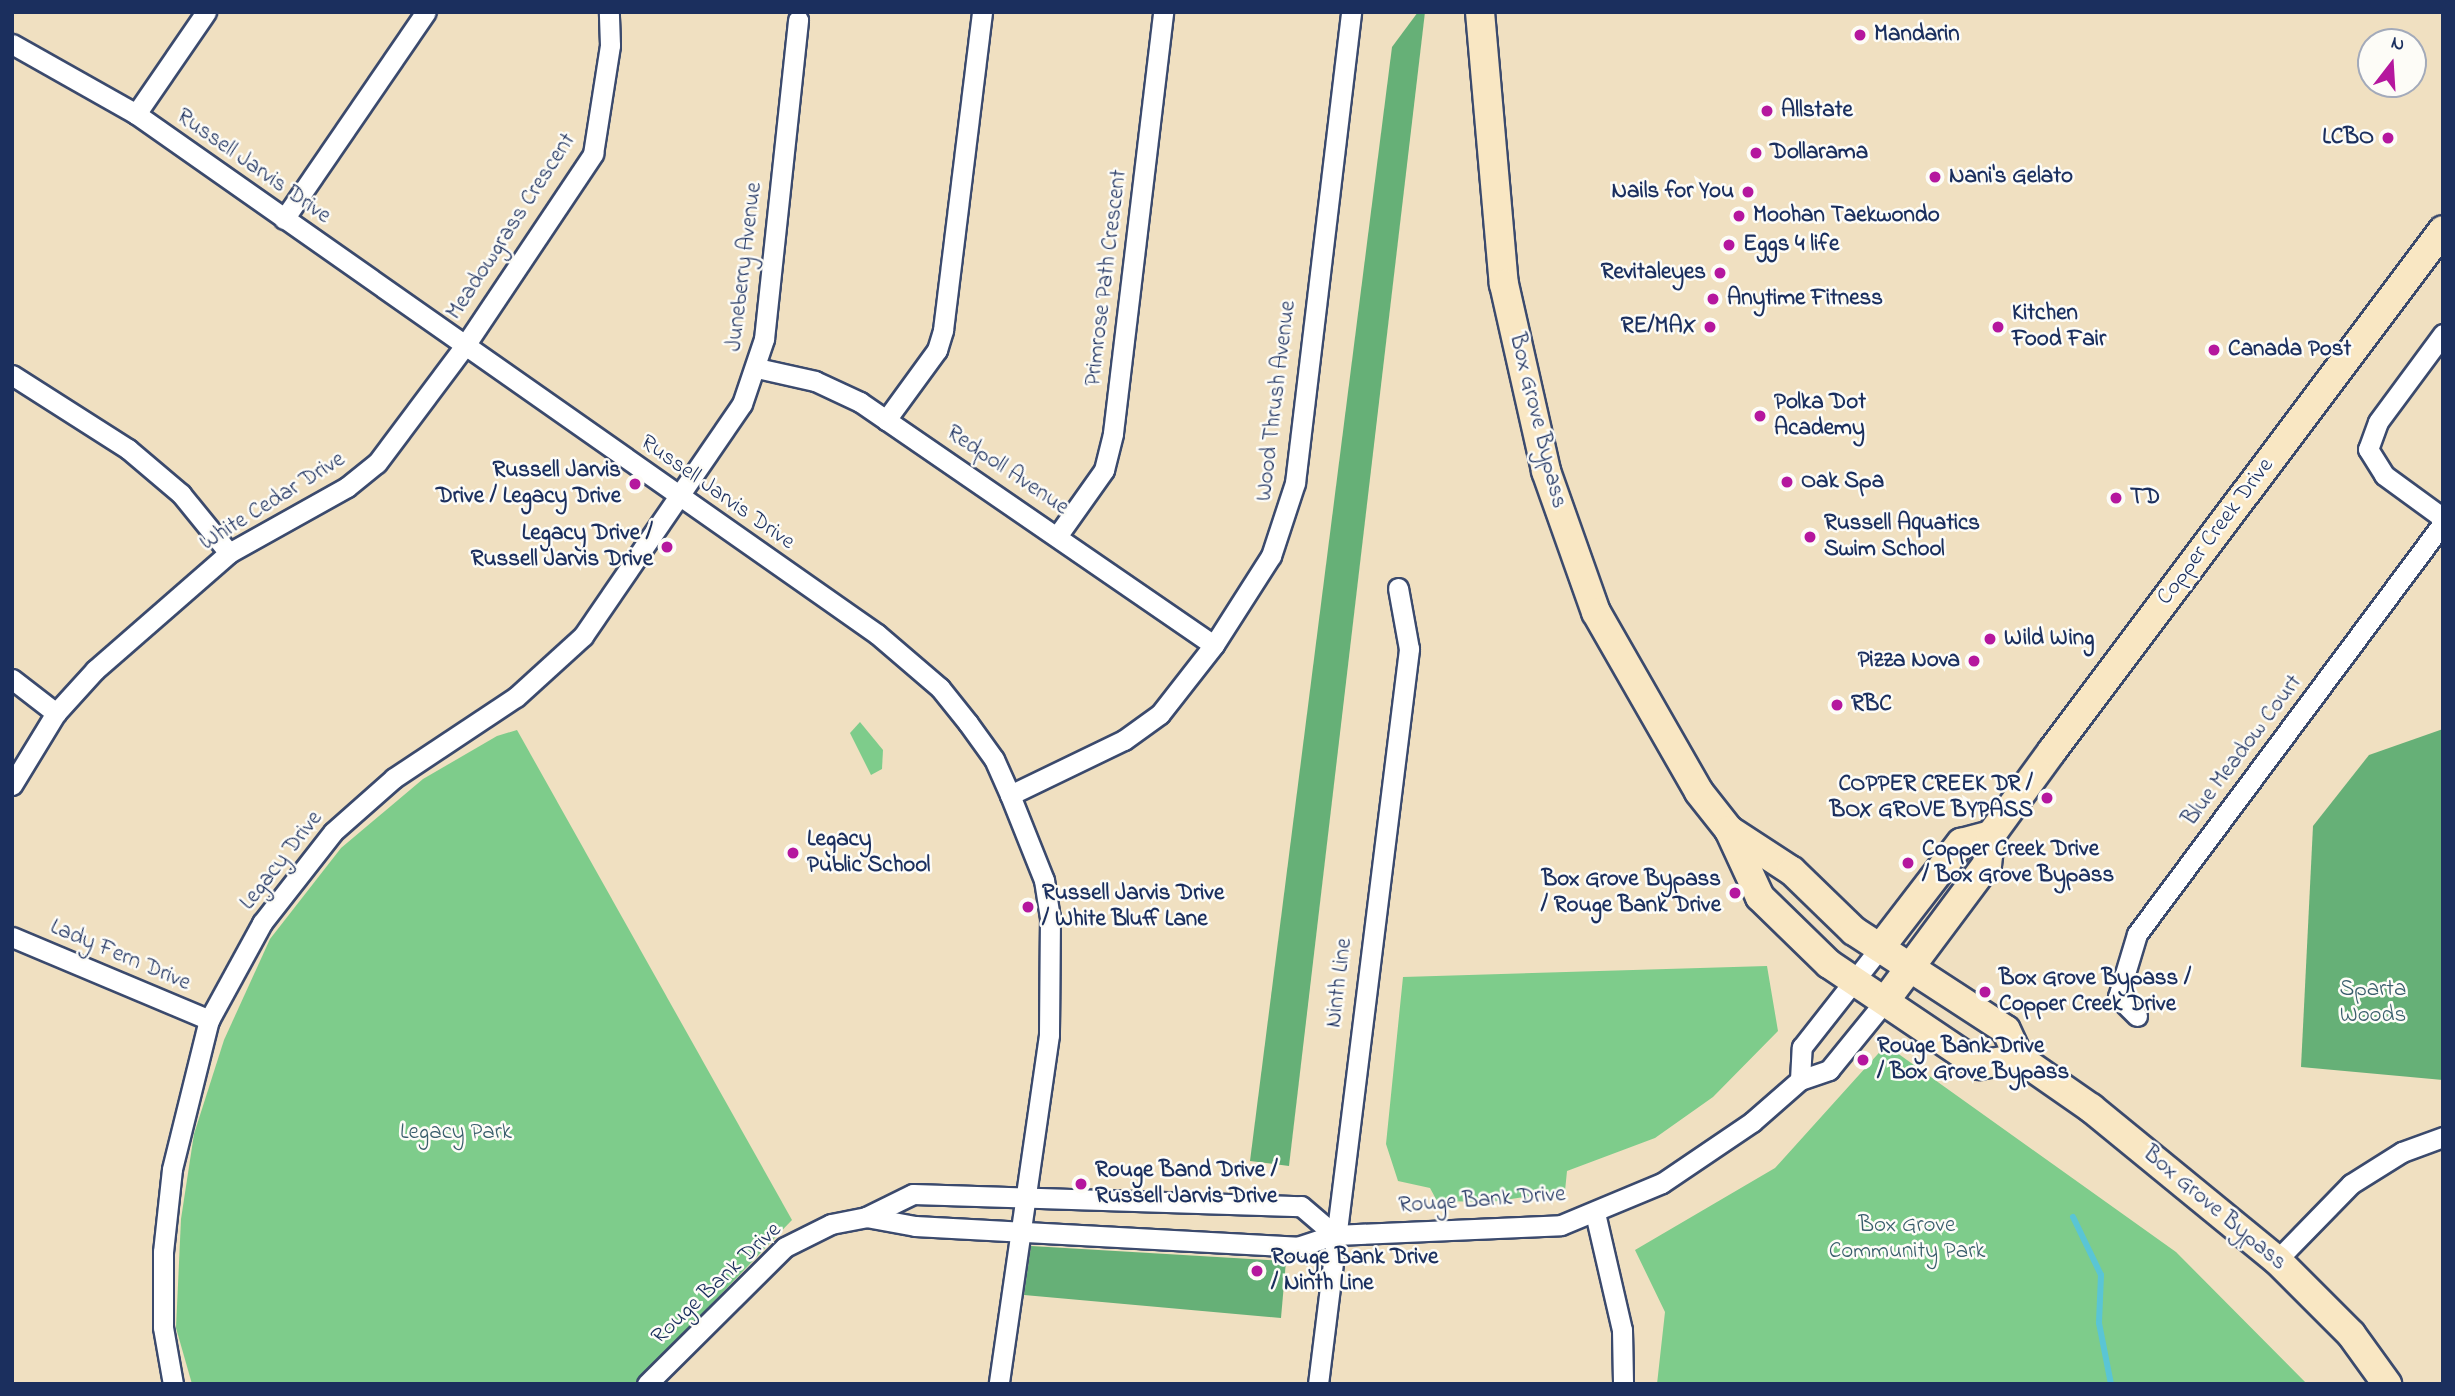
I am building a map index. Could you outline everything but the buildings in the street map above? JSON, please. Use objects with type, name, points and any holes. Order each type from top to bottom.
[{"type":"main road","name":"Box Grove Bypass","points":[[1480,12],[1504,284],[1546,471],[1596,612],[1699,792],[1729,830],[1760,897],[1829,964],[1979,1065],[2019,1058]]},
{"type":"main road","name":"Copper Creek Drive","points":[[1885,1001],[1987,864],[1991,835],[2443,230]]},
{"type":"main road","name":"Box Grove Bypass","points":[[1729,830],[1791,871],[1854,931],[2006,1030],[2019,1058],[2091,1108],[2277,1259],[2351,1334],[2387,1384]]},
{"type":"main road","points":[[1880,948],[1961,842],[1991,835]]},
{"type":"street","points":[[136,114],[206,12]]},
{"type":"street","points":[[284,219],[426,12]]},
{"type":"street","name":"Meadowgrass Crescent","points":[[466,344],[593,153],[610,45],[609,12]]},
{"type":"street","points":[[886,420],[937,350],[943,330],[982,12]]},
{"type":"street","name":"Primrose Path Crescent","points":[[1058,535],[1104,470],[1113,433],[1163,12]]},
{"type":"street","name":"Wood Thrush Avenue","points":[[1010,795],[1124,740],[1160,714],[1214,645],[1271,556],[1295,483],[1352,12]]},
{"type":"street","name":"Juneberry Avenue","points":[[678,497],[743,404],[757,368],[798,20]]},
{"type":"street","name":"Russell Jarvis Drive","points":[[12,44],[136,114],[466,344],[678,497],[877,634],[940,688],[994,759],[1044,880],[1050,916],[1049,1035],[1018,1229],[999,1384]]},
{"type":"street","points":[[2443,334],[2378,422],[2368,449],[2385,475],[2443,521]]},
{"type":"street","name":"White Cedar Drive","points":[[12,785],[56,713],[95,670],[229,553],[347,487],[377,463],[466,344]]},
{"type":"street","name":"Redpoll Avenue","points":[[757,368],[815,381],[886,420],[1058,535],[1135,594],[1214,645]]},
{"type":"street","points":[[12,375],[128,449],[181,494],[229,553]]},
{"type":"street","name":"Legacy Drive","points":[[173,1384],[163,1327],[163,1252],[172,1169],[209,1020],[262,923],[333,832],[394,778],[516,697],[554,667],[583,636],[678,497]]},
{"type":"street","name":"Blue Meadow Court","points":[[2137,1016],[2118,997],[2137,934],[2443,521]]},
{"type":"street","name":"Ninth Line","points":[[1318,1384],[1409,649],[1398,588]]},
{"type":"street","points":[[12,679],[56,713]]},
{"type":"street","name":"Lady Fern Drive","points":[[12,937],[209,1020]]},
{"type":"street","points":[[1800,1080],[1802,1047],[1880,948]]},
{"type":"street","name":"Rouge Bank Drive","points":[[866,1217],[915,1226],[1018,1229],[1297,1247],[1335,1235],[1562,1225],[1662,1183],[1702,1158],[1800,1080],[1829,1070],[1885,1001]]},
{"type":"street","points":[[2277,1259],[2360,1178],[2402,1152],[2443,1137]]},
{"type":"street","name":"Rouge Bank Drive","points":[[647,1384],[785,1247],[831,1224],[866,1217],[912,1194],[1301,1206],[1335,1235]]},
{"type":"street","points":[[1595,1213],[1622,1330],[1623,1384]]},
{"type":"green space","points":[[1418,12],[1425,12],[1289,1166],[1250,1161],[1392,47]]},
{"type":"green space","points":[[860,722],[883,750],[882,769],[871,775],[850,733]]},
{"type":"green space","name":"Sparta Woods","points":[[2443,729],[2443,1080],[2301,1067],[2313,826],[2369,755]]},
{"type":"green space","name":"Legacy Park","points":[[517,730],[792,1220],[635,1384],[192,1384],[176,1328],[181,1219],[194,1134],[224,1040],[270,939],[341,848],[423,779],[497,736]]},
{"type":"green space","points":[[1767,966],[1778,1031],[1713,1097],[1655,1138],[1567,1171],[1565,1191],[1491,1202],[1437,1201],[1430,1188],[1398,1181],[1386,1144],[1403,977]]},
{"type":"green space","name":"Box Grove Community Park","points":[[1886,1045],[2176,1252],[2307,1384],[1657,1384],[1665,1312],[1635,1250],[1775,1168]]},
{"type":"green space","points":[[1031,1246],[1286,1261],[1281,1318],[1024,1295]]},
{"type":"waterway","points":[[2073,1217],[2101,1275],[2099,1323],[2111,1384]]},
{"type":"place","name":"Mandarin","points":[[1860,35]]},
{"type":"place","name":"Allstate","points":[[1767,111]]},
{"type":"place","name":"LCBO","points":[[2388,138]]},
{"type":"place","name":"Dollarama","points":[[1756,153]]},
{"type":"place","name":"Nani's Gelato","points":[[1935,177]]},
{"type":"place","name":"Nails for You","points":[[1748,192]]},
{"type":"place","name":"Moohan Taekwondo","points":[[1739,216]]},
{"type":"place","name":"Eggs 4 life","points":[[1729,245]]},
{"type":"place","name":"Revitaleyes","points":[[1720,273]]},
{"type":"place","name":"Anytime Fitness","points":[[1713,299]]},
{"type":"place","name":"RE/MAX","points":[[1710,327]]},
{"type":"place","name":"Kitchen Food Fair","points":[[1998,327]]},
{"type":"place","name":"Canada Post","points":[[2214,350]]},
{"type":"place","name":"Polka Dot Academy","points":[[1760,416]]},
{"type":"place","name":"Oak Spa","points":[[1787,482]]},
{"type":"place","name":"Russell Jarvis Drive / Legacy Drive","points":[[635,484]]},
{"type":"place","name":"TD","points":[[2116,498]]},
{"type":"place","name":"Russell Aquatics Swim School","points":[[1810,537]]},
{"type":"place","name":"Legacy Drive / Russell Jarvis Drive","points":[[667,547]]},
{"type":"place","name":"Wild Wing","points":[[1990,639]]},
{"type":"place","name":"Pizza Nova","points":[[1974,661]]},
{"type":"place","name":"RBC","points":[[1837,705]]},
{"type":"place","name":"COPPER CREEK DR / BOX GROVE BYPASS","points":[[2047,798]]},
{"type":"place","name":"Legacy Public School","points":[[793,853]]},
{"type":"place","name":"Copper Creek Drive / Box Grove Bypass","points":[[1908,863]]},
{"type":"place","name":"Box Grove Bypass / Rouge Bank Drive","points":[[1735,893]]},
{"type":"place","name":"Russell Jarvis Drive / White Bluff Lane","points":[[1028,907]]},
{"type":"place","name":"Box Grove Bypass / Copper Creek Drive","points":[[1985,992]]},
{"type":"place","name":"Rouge Bank Drive / Box Grove Bypass","points":[[1863,1060]]},
{"type":"place","name":"Rouge Band Drive / Russell Jarvis Drive","points":[[1081,1184]]},
{"type":"place","name":"Rouge Bank Drive / Ninth Line","points":[[1257,1271]]}]
